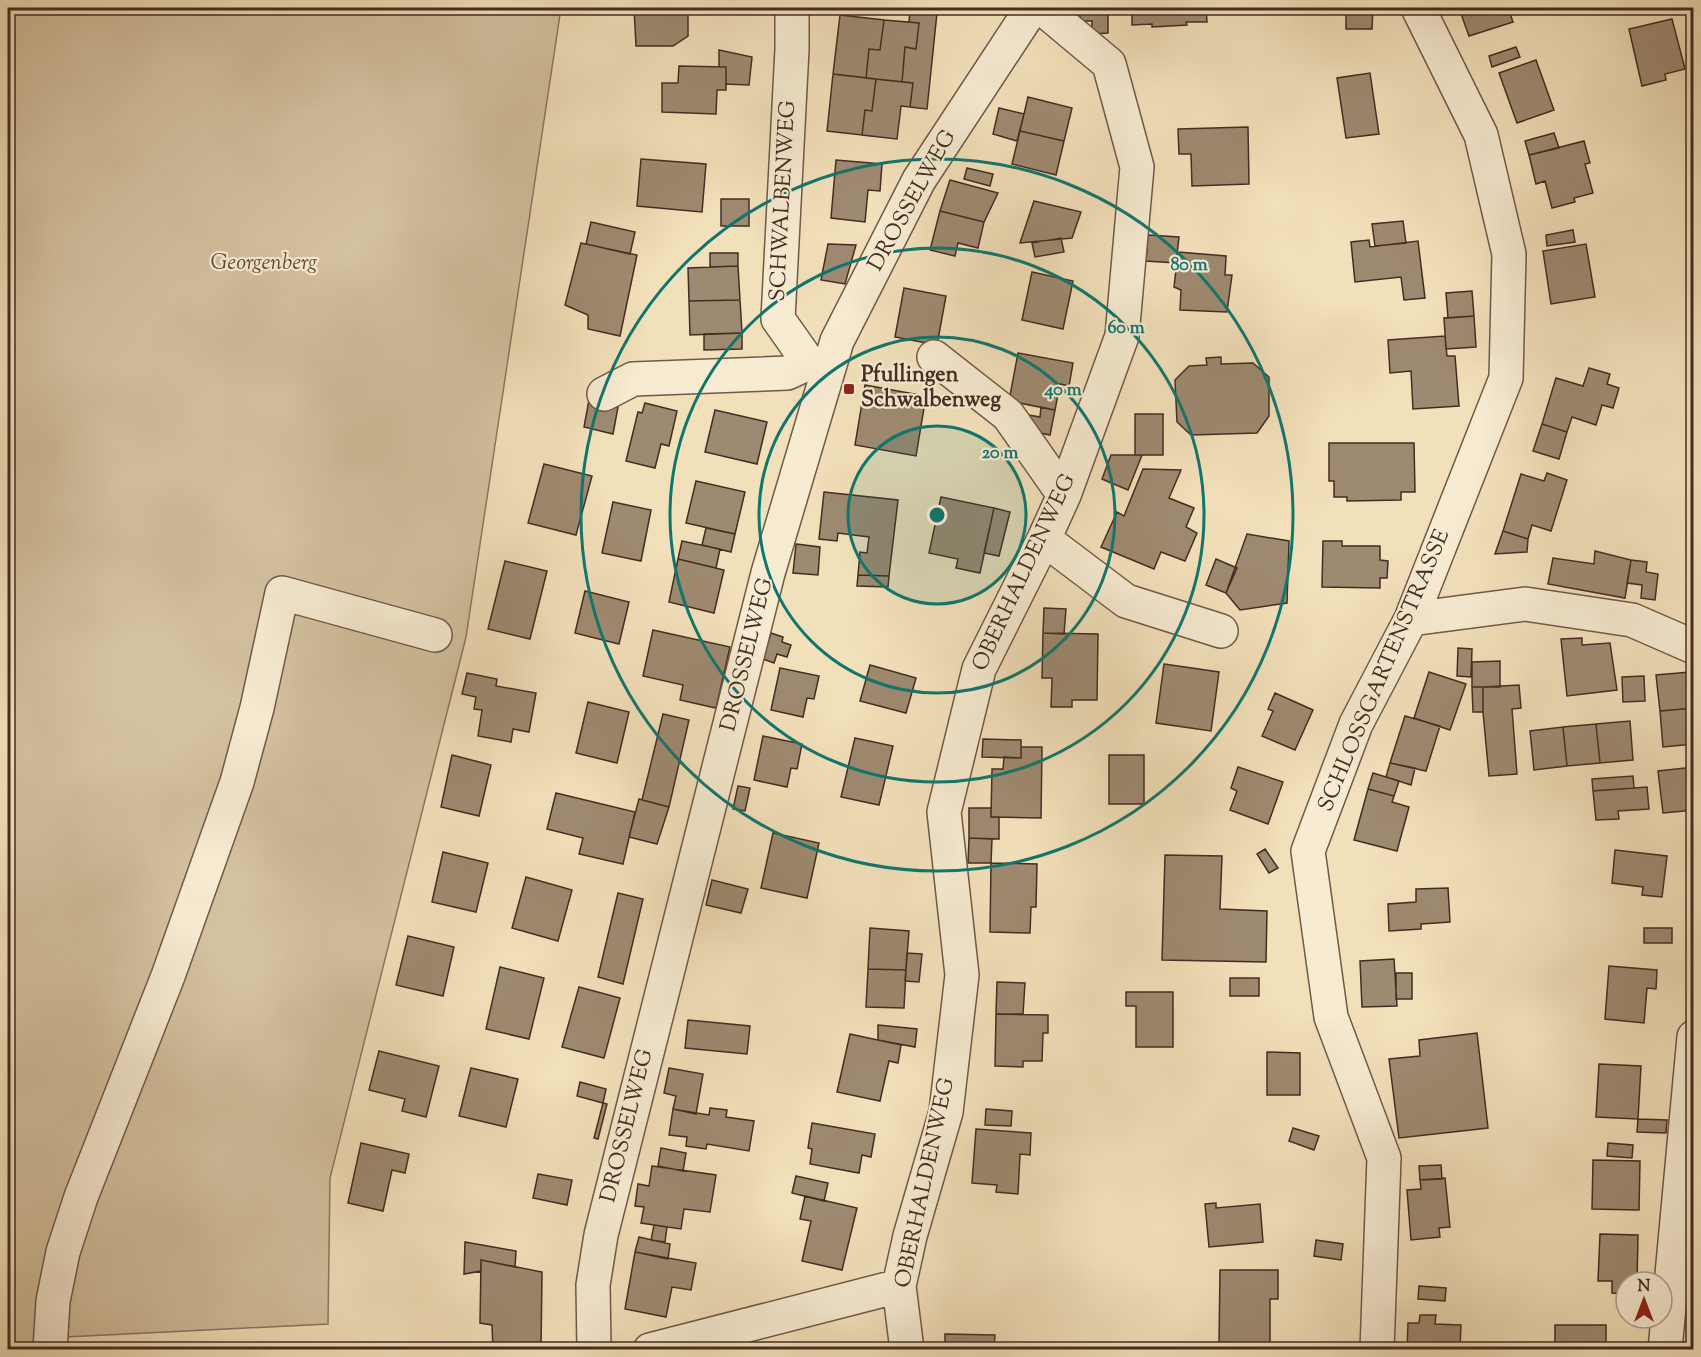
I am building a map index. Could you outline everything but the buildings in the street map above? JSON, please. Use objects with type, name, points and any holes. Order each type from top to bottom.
[{"type":"street","name":"SCHWALBENWEG","points":[[792,8],[784,229],[778,319],[818,366]]},
{"type":"street","name":"DROSSELWEG","points":[[594,1350],[593,1285],[601,1235],[818,366],[837,341],[919,180],[1032,8]]},
{"type":"street","name":"OBERHALDENWEG","points":[[907,1350],[900,1286],[910,1236],[946,1112],[962,975],[944,812],[979,669],[1064,495],[1122,336],[1137,167],[1109,64],[1042,8]]},
{"type":"street","name":"SCHLOSSGARTENSTRASSE","points":[[1377,1350],[1384,1158],[1331,1017],[1308,852],[1356,724],[1410,619],[1506,378],[1509,254],[1481,135],[1418,8]]},
{"type":"street","points":[[934,357],[1008,415],[1064,495]]},
{"type":"street","points":[[604,394],[633,379],[787,373],[818,366]]},
{"type":"street","points":[[1044,539],[1126,601],[1221,631]]},
{"type":"street","points":[[50,1350],[53,1301],[63,1252],[81,1197],[168,976],[230,803],[257,708],[282,593],[435,635]]},
{"type":"street","points":[[1410,619],[1526,604],[1632,620],[1694,647]]},
{"type":"street","points":[[1665,1350],[1694,1037]]},
{"type":"street","points":[[650,1350],[900,1286]]},
{"type":"green space","name":"Georgenberg","points":[[8,8],[561,8],[466,637],[330,1178],[328,1324],[46,1338],[46,1349],[8,1349]]},
{"type":"place","name":"Pfullingen Schwalbenweg","points":[[849,389]]}]
